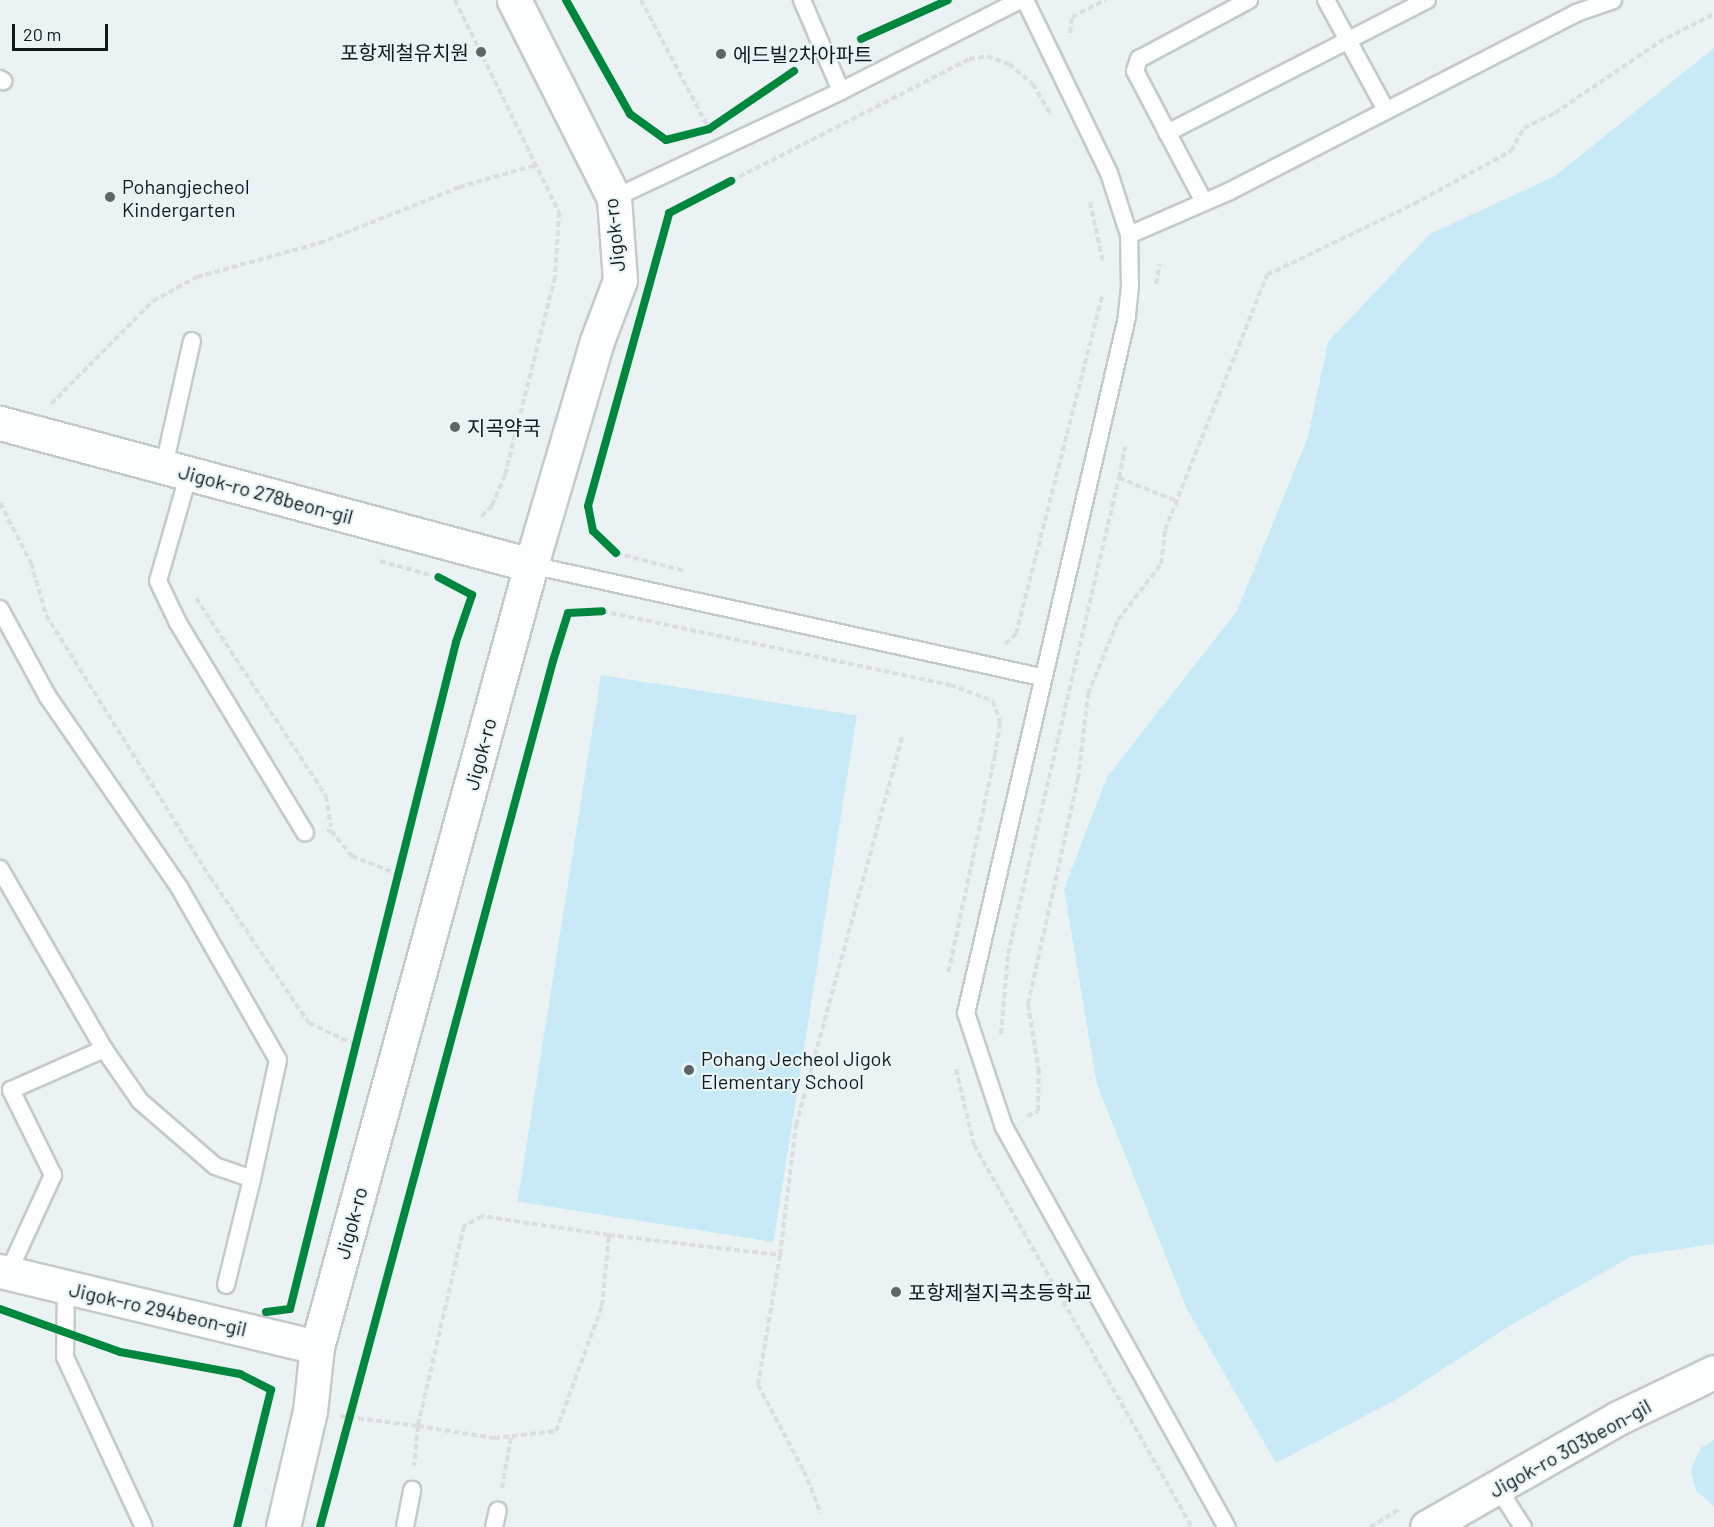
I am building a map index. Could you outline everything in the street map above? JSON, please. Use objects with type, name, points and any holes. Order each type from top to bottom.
[{"type":"main road","name":"Jigok-ro","points":[[283,1527],[310,1411],[317,1347],[531,566],[597,341],[620,280],[614,198],[514,0]]},
{"type":"main road","name":"Jigok-ro 278beon-gil","points":[[0,423],[531,566]]},
{"type":"main road","name":"Jigok-ro 294beon-gil","points":[[4,1272],[317,1347]]},
{"type":"main road","name":"Jigok-ro 303beon-gil","points":[[1427,1527],[1618,1419],[1714,1372]]},
{"type":"lane","points":[[802,0],[841,91]]},
{"type":"lane","points":[[614,198],[841,91],[1020,0]]},
{"type":"lane","points":[[1025,0],[1109,173],[1129,235],[1127,317],[1041,676],[966,1013],[1004,1127],[1227,1527]]},
{"type":"lane","points":[[1204,202],[1135,71],[1139,58],[1249,0]]},
{"type":"lane","points":[[1326,0],[1386,110]]},
{"type":"lane","points":[[1167,133],[1427,0]]},
{"type":"lane","points":[[1129,235],[1204,202],[1386,110],[1572,7],[1613,0]]},
{"type":"lane","points":[[192,341],[177,469],[158,581],[178,622],[305,833]]},
{"type":"lane","points":[[531,566],[1041,676]]},
{"type":"lane","points":[[0,609],[48,698],[179,887],[278,1060],[226,1285]]},
{"type":"lane","points":[[0,869],[104,1049],[140,1101],[215,1166],[252,1179]]},
{"type":"lane","points":[[4,1272],[53,1175],[11,1090],[104,1049]]},
{"type":"lane","points":[[66,1287],[65,1357],[144,1527]]},
{"type":"lane","points":[[1497,1487],[1523,1527]]},
{"type":"lane","points":[[405,1527],[412,1490]]},
{"type":"lane","points":[[494,1527],[498,1510]]},
{"type":"path","points":[[455,0],[559,213],[555,277],[505,475],[492,506],[476,523]]},
{"type":"path","points":[[641,0],[709,129]]},
{"type":"path","points":[[1096,6],[1107,0]]},
{"type":"path","points":[[1024,1105],[1027,1116],[1038,1111],[1039,1072],[1028,1004],[1078,779],[1088,694],[1118,620],[1161,564],[1165,530],[1267,274],[1414,204],[1511,151],[1524,128],[1555,114],[1659,42],[1714,14]]},
{"type":"path","points":[[720,186],[969,59],[987,56],[1009,64],[1033,84],[1057,125]]},
{"type":"path","points":[[698,132],[709,129],[718,122]]},
{"type":"path","points":[[41,403],[52,404],[153,301],[197,277],[320,243],[459,187],[536,165]]},
{"type":"path","points":[[1088,196],[1104,268]]},
{"type":"path","points":[[996,644],[1005,644],[1016,634],[1104,289]]},
{"type":"path","points":[[1004,1042],[1000,1032],[1008,954],[1119,478],[1177,501]]},
{"type":"path","points":[[0,502],[31,563],[46,615],[210,877],[309,1023],[356,1045]]},
{"type":"path","points":[[609,546],[616,553],[697,574]]},
{"type":"path","points":[[190,590],[326,796],[331,831],[352,856],[398,874]]},
{"type":"path","points":[[590,612],[602,611],[950,685]]},
{"type":"path","points":[[821,1514],[804,1471],[758,1385],[780,1255],[796,1125],[903,734]]},
{"type":"path","points":[[305,833],[331,831]]},
{"type":"path","points":[[395,886],[401,863]]},
{"type":"path","points":[[353,1056],[359,1033]]},
{"type":"path","points":[[412,1490],[418,1426],[464,1226],[482,1216],[609,1235],[780,1255]]},
{"type":"path","points":[[310,1411],[494,1438],[556,1431],[602,1306],[609,1235]]},
{"type":"path","points":[[347,1427],[353,1406]]},
{"type":"path","points":[[498,1510],[511,1436]]},
{"type":"shaded area","points":[[1714,48],[1714,1244],[1632,1256],[1511,1325],[1397,1399],[1276,1463],[1187,1309],[1097,1085],[1064,889],[1107,777],[1237,611],[1308,437],[1328,342],[1430,234],[1555,176]]},
{"type":"shaded area","points":[[601,675],[857,716],[773,1242],[518,1201]]},
{"type":"shaded area","points":[[1714,1440],[1714,1506],[1696,1491],[1691,1469],[1701,1448]]},
{"type":"cycle path","points":[[566,0],[630,114],[666,140],[709,129],[794,71]]},
{"type":"cycle path","points":[[861,39],[948,0]]},
{"type":"cycle path","points":[[616,553],[593,531],[588,506],[669,213],[731,181]]},
{"type":"cycle path","points":[[266,1312],[290,1309],[456,642],[472,595],[438,577]]},
{"type":"cycle path","points":[[320,1527],[553,661],[568,613],[602,611]]},
{"type":"cycle path","points":[[0,1309],[120,1352],[240,1374],[271,1390],[237,1527]]},
{"type":"place","name":"포항제철유치원","points":[[481,52]]},
{"type":"place","name":"에드빌2차아파트","points":[[721,54]]},
{"type":"place","name":"Pohangjecheol Kindergarten","points":[[110,197]]},
{"type":"place","name":"지곡약국","points":[[455,427]]},
{"type":"place","name":"Pohang Jecheol Jigok Elementary School","points":[[689,1070]]},
{"type":"place","name":"포항제철지곡초등학교","points":[[896,1292]]}]
